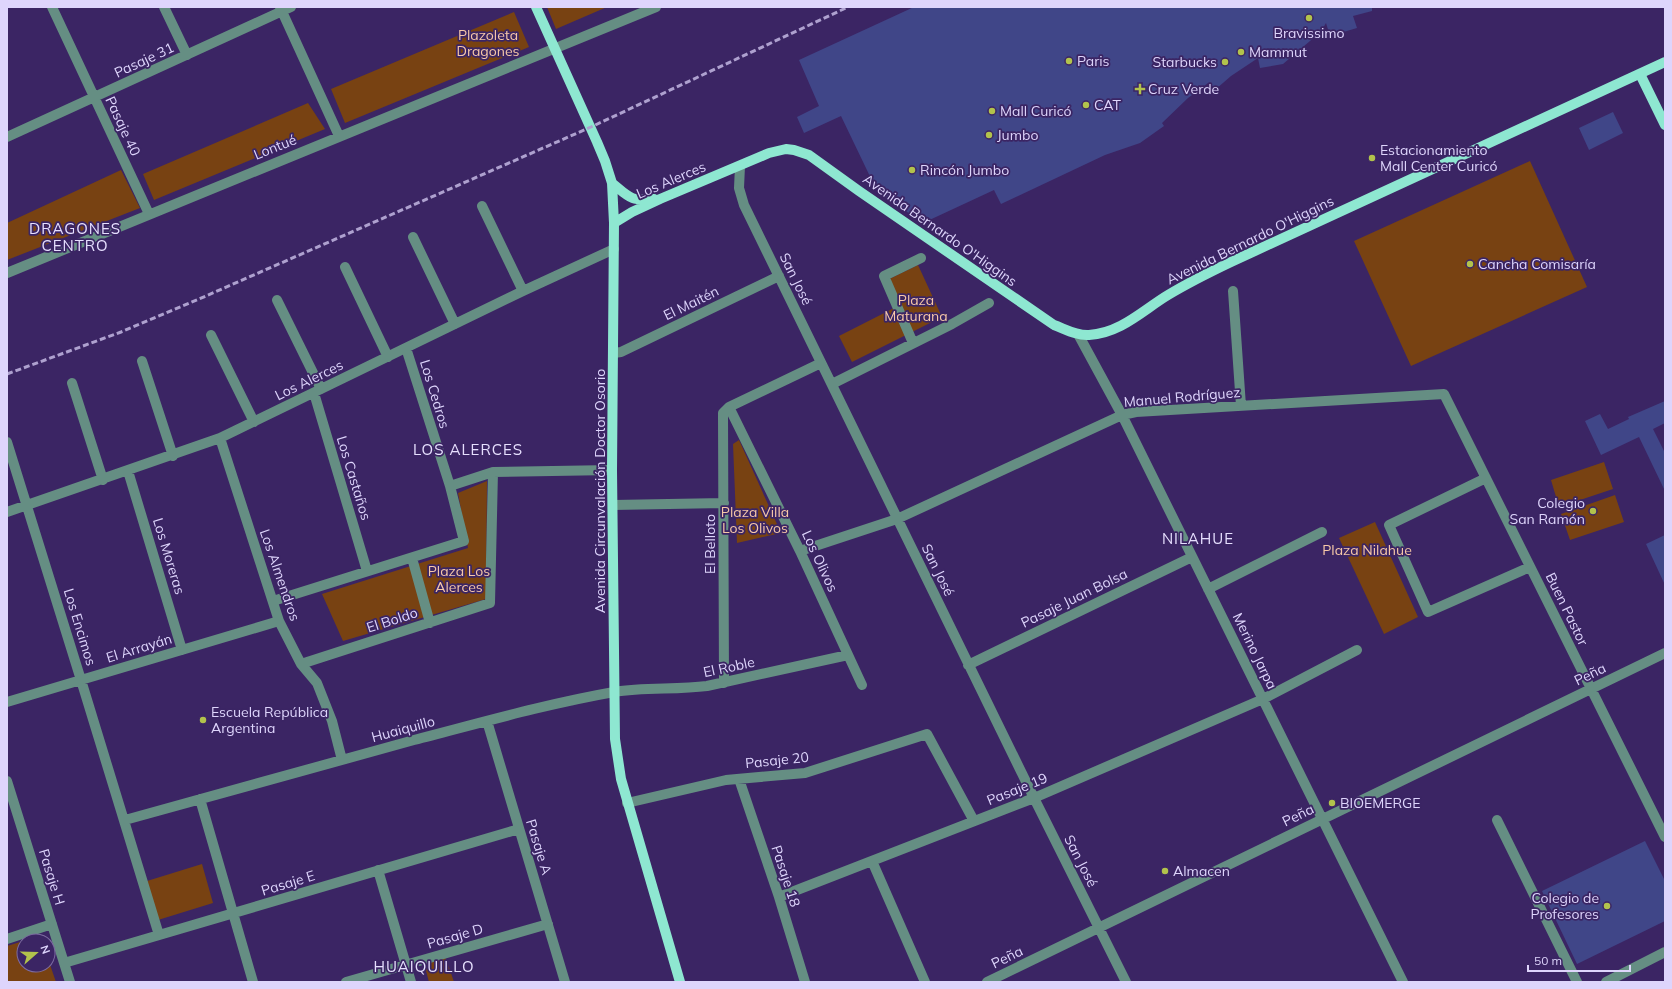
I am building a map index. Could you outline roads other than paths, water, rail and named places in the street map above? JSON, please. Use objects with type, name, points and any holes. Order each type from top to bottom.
[{"type":"main road","name":"Avenida Circunvalación Doctor Osorio","points":[[536,7],[603,154],[612,183],[614,223],[612,470],[617,757],[620,779],[680,982]]},
{"type":"main road","name":"Avenida Bernardo O'Higgins","points":[[740,166],[769,153],[780,150],[794,150],[810,154],[859,191],[1054,325],[1078,334],[1100,334],[1125,324],[1168,295],[1231,262],[1665,62]]},
{"type":"main road","points":[[1640,74],[1665,125]]},
{"type":"main road","name":"Los Alerces","points":[[614,223],[660,199],[740,166]]},
{"type":"main road","points":[[612,183],[630,198],[639,200],[660,199]]},
{"type":"street","name":"Pasaje 40","points":[[52,7],[149,214]]},
{"type":"street","points":[[164,7],[187,55]]},
{"type":"street","name":"Lontué","points":[[7,273],[656,7]]},
{"type":"street","name":"Pasaje 31","points":[[7,138],[187,55],[284,8]]},
{"type":"street","points":[[284,8],[339,136]]},
{"type":"street","name":"San José","points":[[740,166],[739,188],[744,205],[968,665],[1126,982]]},
{"type":"street","points":[[482,206],[523,291]]},
{"type":"street","points":[[413,237],[455,324]]},
{"type":"street","name":"Los Alerces","points":[[7,512],[173,456],[220,438],[523,291],[614,249]]},
{"type":"street","points":[[913,343],[884,276],[921,258]]},
{"type":"street","points":[[345,267],[388,357]]},
{"type":"street","name":"El Maitén","points":[[614,353],[621,352],[778,276]]},
{"type":"street","points":[[1234,291],[1241,406]]},
{"type":"street","name":"Los Castaños","points":[[277,300],[317,391],[367,571]]},
{"type":"street","points":[[832,384],[989,302]]},
{"type":"street","name":"Merino Jarpa","points":[[1078,334],[1122,415],[1403,982]]},
{"type":"street","points":[[211,335],[254,422]]},
{"type":"street","name":"Los Cedros","points":[[406,348],[450,486],[464,541],[412,558]]},
{"type":"street","points":[[142,361],[173,456]]},
{"type":"street","points":[[730,407],[821,363]]},
{"type":"street","points":[[72,382],[103,480]]},
{"type":"street","name":"Manuel Rodríguez","points":[[800,550],[897,519],[1122,415],[1136,412],[1444,394]]},
{"type":"street","name":"Buen Pastor","points":[[1444,394],[1665,837]]},
{"type":"street","name":"El Belloto","points":[[724,683],[723,413],[730,407]]},
{"type":"street","name":"Los Olivos","points":[[730,407],[800,550],[862,685]]},
{"type":"street","name":"Los Almendros","points":[[220,438],[279,621],[301,664],[317,683],[332,721],[342,760]]},
{"type":"street","name":"Los Encimos","points":[[7,442],[125,820],[159,935]]},
{"type":"street","points":[[450,486],[493,472],[612,470]]},
{"type":"street","name":"Los Moreras","points":[[128,471],[182,650]]},
{"type":"street","name":"El Boldo","points":[[301,664],[490,603],[493,472]]},
{"type":"street","points":[[1486,478],[1389,525],[1428,612],[1530,567]]},
{"type":"street","points":[[613,505],[724,503]]},
{"type":"street","points":[[1208,589],[1322,532]]},
{"type":"street","name":"Pasaje Juan Bolsa","points":[[968,665],[1192,557]]},
{"type":"street","points":[[273,601],[412,558],[430,623]]},
{"type":"street","name":"El Arrayán","points":[[7,702],[279,621]]},
{"type":"street","name":"Pasaje 19","points":[[779,897],[1034,798],[1263,699],[1357,650]]},
{"type":"street","name":"Peña","points":[[987,982],[1000,979],[1099,927],[1665,653]]},
{"type":"street","name":"El Roble","points":[[615,692],[658,688],[690,688],[724,683],[848,655]]},
{"type":"street","name":"Huaiquillo","points":[[125,820],[487,721],[615,692]]},
{"type":"street","name":"Pasaje A","points":[[487,721],[565,982]]},
{"type":"street","name":"Pasaje 20","points":[[627,803],[726,780],[789,775],[818,770],[927,734],[974,822]]},
{"type":"street","name":"Pasaje 18","points":[[739,779],[779,897],[805,982]]},
{"type":"street","name":"Pasaje H","points":[[7,781],[70,982]]},
{"type":"street","points":[[200,799],[253,982]]},
{"type":"street","points":[[1497,820],[1577,982]]},
{"type":"street","name":"Pasaje E","points":[[64,964],[519,829]]},
{"type":"street","points":[[872,861],[925,982]]},
{"type":"street","points":[[378,870],[411,982]]},
{"type":"street","points":[[7,939],[52,924]]},
{"type":"street","name":"Pasaje D","points":[[346,982],[548,924]]},
{"type":"street","points":[[1606,982],[1665,952]]},
{"type":"railway","points":[[7,374],[121,332],[199,299],[591,127],[848,7]]},
{"type":"place","name":"Bravissimo","points":[[1309,18]]},
{"type":"place","name":"Mammut","points":[[1241,52]]},
{"type":"place","name":"Paris","points":[[1069,61]]},
{"type":"place","name":"Starbucks","points":[[1225,62]]},
{"type":"place","name":"Cruz Verde","points":[[1140,89]]},
{"type":"place","name":"CAT","points":[[1086,105]]},
{"type":"place","name":"Mall Curicó","points":[[992,111]]},
{"type":"place","name":"Jumbo","points":[[989,135]]},
{"type":"place","name":"Estacionamiento Mall Center Curicó","points":[[1372,158]]},
{"type":"place","name":"Rincón Jumbo","points":[[912,170]]},
{"type":"place","name":"Cancha Comisaría","points":[[1470,264]]},
{"type":"place","name":"Colegio San Ramón","points":[[1593,511]]},
{"type":"place","name":"Escuela República Argentina","points":[[203,720]]},
{"type":"place","name":"BIOEMERGE","points":[[1332,803]]},
{"type":"place","name":"Almacen","points":[[1165,871]]},
{"type":"place","name":"Colegio de Profesores","points":[[1607,906]]},
{"type":"district","name":"DRAGONES CENTRO","points":[[75,236]]},
{"type":"district","name":"LOS ALERCES","points":[[468,449]]},
{"type":"district","name":"NILAHUE","points":[[1198,538]]},
{"type":"district","name":"HUAIQUILLO","points":[[424,966]]},
{"type":"park label","name":"Plazoleta Dragones","points":[[488,44]]},
{"type":"park label","name":"Plaza Maturana","points":[[916,308]]},
{"type":"park label","name":"Plaza Villa Los Olivos","points":[[755,520]]},
{"type":"park label","name":"Plaza Nilahue","points":[[1367,550]]},
{"type":"park label","name":"Plaza Los Alerces","points":[[459,580]]}]
